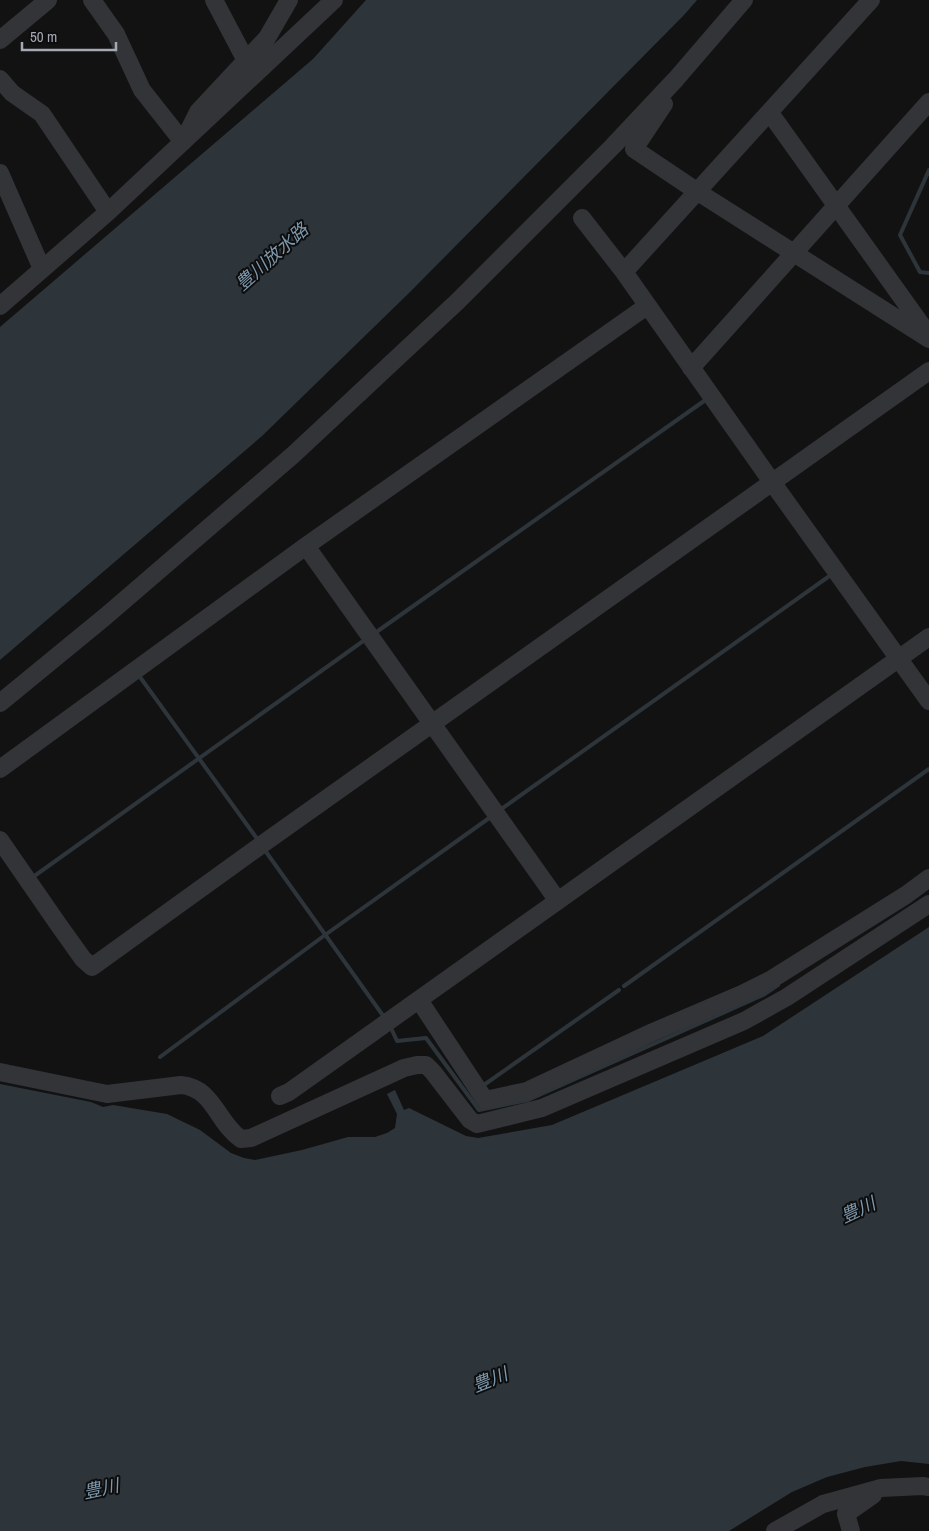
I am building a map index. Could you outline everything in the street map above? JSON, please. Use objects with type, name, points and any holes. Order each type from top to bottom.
[{"type":"street","points":[[0,40],[48,0]]},
{"type":"street","points":[[92,0],[116,34],[142,90],[183,142]]},
{"type":"street","points":[[214,0],[243,55],[250,58]]},
{"type":"street","points":[[183,142],[198,112],[267,38],[289,0]]},
{"type":"street","points":[[0,305],[108,212],[334,0]]},
{"type":"street","points":[[0,703],[106,616],[293,455],[458,301],[613,146],[676,79],[744,0]]},
{"type":"street","points":[[624,272],[871,0]]},
{"type":"street","points":[[0,79],[6,98],[42,114],[108,212]]},
{"type":"street","points":[[676,79],[666,101],[634,149],[698,192],[929,338]]},
{"type":"street","points":[[691,368],[929,102]]},
{"type":"street","points":[[770,113],[929,338]]},
{"type":"street","points":[[0,173],[42,269]]},
{"type":"street","points":[[582,218],[624,272],[929,701]]},
{"type":"street","points":[[0,769],[306,546],[647,306]]},
{"type":"street","points":[[0,840],[83,959],[92,967],[929,370]]},
{"type":"street","points":[[306,546],[558,901]]},
{"type":"street","points":[[280,1096],[419,1000],[929,637]]},
{"type":"street","points":[[419,1000],[485,1100],[527,1091],[772,979],[929,878]]},
{"type":"street","points":[[0,1072],[107,1094],[181,1085],[190,1086],[207,1097],[233,1134],[241,1139],[251,1138],[404,1068],[426,1065],[434,1072],[470,1120],[477,1124],[542,1108],[744,1021],[787,997],[929,904]]},
{"type":"street","points":[[775,1531],[823,1504],[882,1488],[929,1487]]},
{"type":"street","points":[[851,1531],[846,1514],[882,1488]]},
{"type":"water","name":"豊川放水路","points":[[366,0],[697,0],[410,292],[262,436],[0,660],[0,327],[313,59]]},
{"type":"water","name":"豊川","points":[[929,927],[929,1464],[901,1461],[865,1467],[827,1477],[792,1492],[729,1531],[0,1531],[0,1084],[91,1102],[103,1107],[113,1105],[167,1114],[200,1130],[231,1153],[255,1160],[302,1150],[348,1137],[375,1137],[387,1133],[395,1128],[397,1114],[387,1094],[395,1090],[404,1110],[409,1108],[466,1136],[478,1138],[552,1125],[763,1036]]},
{"type":"waterway","points":[[929,170],[900,235],[920,272],[929,273]]},
{"type":"waterway","points":[[375,633],[704,401]]},
{"type":"waterway","points":[[500,810],[828,577]]},
{"type":"waterway","points":[[33,877],[366,639]]},
{"type":"waterway","points":[[140,677],[258,840]]},
{"type":"waterway","points":[[624,986],[929,769]]},
{"type":"waterway","points":[[160,1057],[325,935],[492,816]]},
{"type":"waterway","points":[[264,849],[384,1017]]},
{"type":"waterway","points":[[391,1028],[397,1041],[426,1038],[479,1110],[528,1100],[763,995],[778,985]]},
{"type":"waterway","points":[[481,1087],[619,990]]}]
